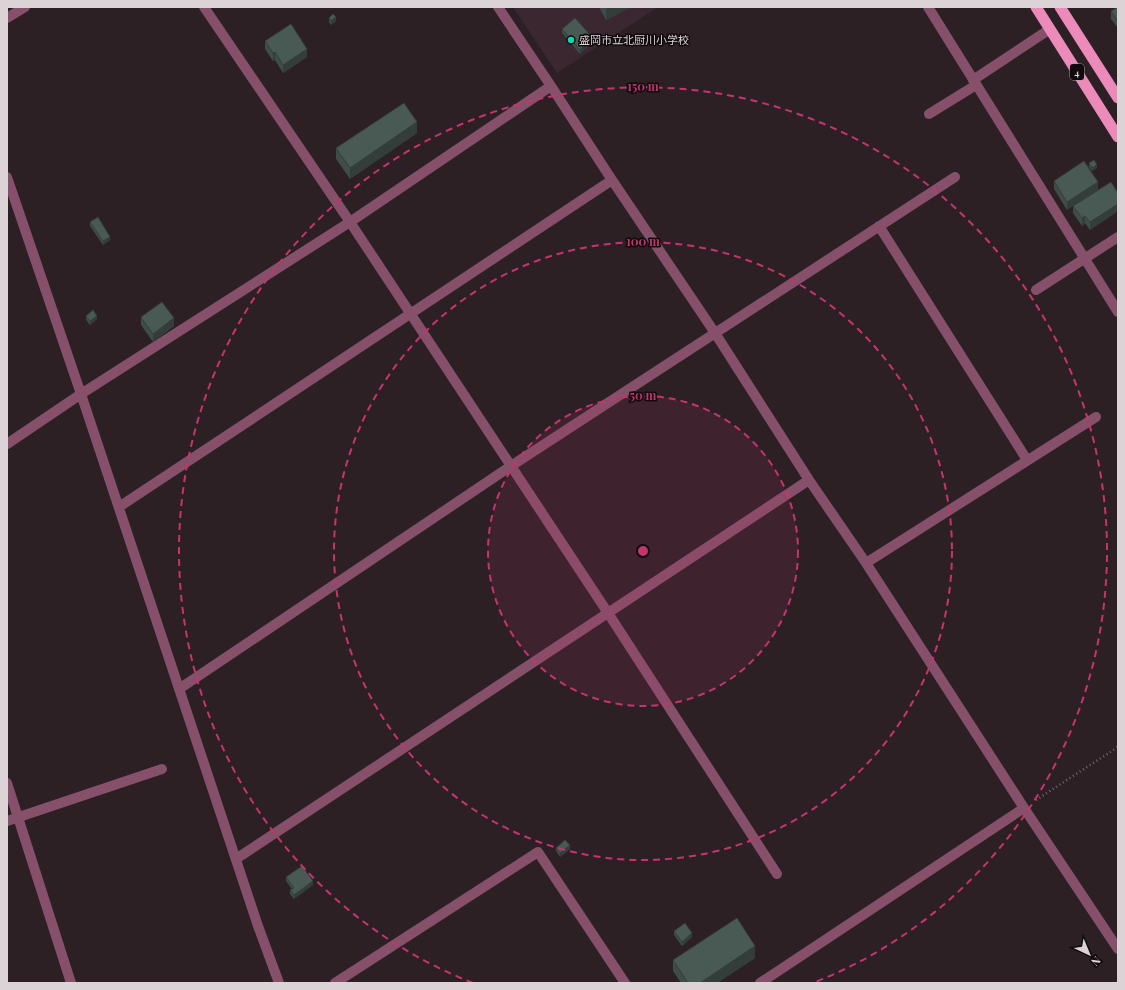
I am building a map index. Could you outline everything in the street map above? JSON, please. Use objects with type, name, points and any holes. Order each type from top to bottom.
[{"type":"highway","name":"4","points":[[1036,7],[1118,137]]},
{"type":"highway","name":"4","points":[[1060,7],[1118,98]]},
{"type":"street","points":[[7,18],[25,7]]},
{"type":"street","points":[[204,7],[350,222],[608,613],[777,874]]},
{"type":"street","points":[[498,7],[715,334],[809,480],[866,563],[1024,808],[1118,949]]},
{"type":"street","points":[[928,7],[1118,312]]},
{"type":"street","points":[[929,114],[1050,29]]},
{"type":"street","points":[[7,444],[81,394],[350,222],[551,86]]},
{"type":"street","points":[[7,177],[278,983]]},
{"type":"street","points":[[179,689],[511,466],[954,177]]},
{"type":"street","points":[[119,507],[612,180]]},
{"type":"street","points":[[879,226],[1028,460]]},
{"type":"street","points":[[1036,290],[1118,237]]},
{"type":"street","points":[[866,563],[1096,417]]},
{"type":"street","points":[[236,859],[809,480]]},
{"type":"street","points":[[7,821],[162,769]]},
{"type":"street","points":[[7,783],[71,983]]},
{"type":"street","points":[[760,983],[1024,808]]},
{"type":"street","points":[[335,983],[538,852],[625,983]]},
{"type":"path","points":[[1024,808],[1118,747]]},
{"type":"shaded area","name":"盛岡市立北厨川小学校","points":[[513,7],[658,7],[557,73]]},
{"type":"building","points":[[1118,7],[1118,21],[1111,11]]},
{"type":"building","points":[[333,14],[336,17],[331,21],[329,18]]},
{"type":"building","points":[[575,18],[593,38],[580,50],[562,29]]},
{"type":"building","points":[[291,24],[307,49],[283,65],[275,52],[273,53],[265,41]]},
{"type":"building","points":[[404,103],[417,122],[350,168],[336,148]]},
{"type":"building","points":[[1094,160],[1097,165],[1092,168],[1089,163]]},
{"type":"building","points":[[1084,161],[1098,182],[1067,202],[1054,181]]},
{"type":"building","points":[[1111,182],[1118,193],[1118,204],[1090,222],[1085,216],[1082,218],[1073,206]]},
{"type":"building","points":[[98,217],[110,237],[103,241],[90,222]]},
{"type":"building","points":[[162,302],[174,318],[153,334],[141,317]]},
{"type":"building","points":[[93,310],[97,316],[90,321],[86,316]]},
{"type":"building","points":[[565,840],[570,845],[560,853],[556,848]]},
{"type":"building","points":[[302,866],[313,881],[294,895],[290,890],[294,888],[286,877]]},
{"type":"building","points":[[737,918],[755,946],[700,983],[688,983],[673,960]]},
{"type":"building","points":[[685,923],[692,933],[682,942],[674,931]]},
{"type":"place","name":"盛岡市立北厨川小学校","points":[[571,40]]}]
